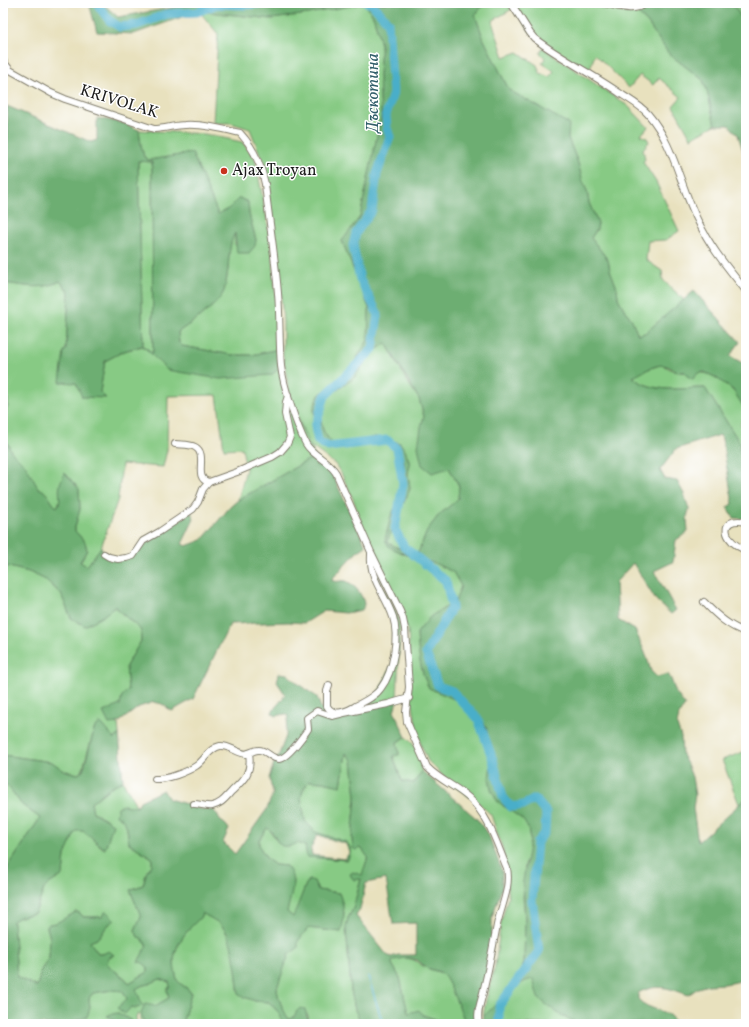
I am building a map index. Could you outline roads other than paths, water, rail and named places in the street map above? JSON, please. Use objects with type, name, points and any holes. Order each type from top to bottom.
[{"type":"street","points":[[511,3],[534,38],[604,82],[647,112],[665,140],[682,178],[697,220],[710,244],[746,291]]},
{"type":"street","points":[[604,3],[629,9],[636,9],[646,3]]},
{"type":"street","name":"KRIVOLAK","points":[[3,61],[10,70],[51,93],[154,128],[160,129],[185,125],[213,127],[240,133],[255,153],[262,171],[278,293],[281,366],[288,396]]},
{"type":"street","points":[[3,66],[10,70]]},
{"type":"street","points":[[104,554],[118,559],[133,556],[143,541],[193,509],[198,502],[203,488],[210,482],[272,457],[287,444],[290,437],[285,414],[288,396]]},
{"type":"street","points":[[288,396],[307,444],[312,451],[332,467],[336,473],[371,552],[400,611],[405,629],[410,687],[406,712],[407,722],[427,767],[432,773],[456,787],[470,798],[482,813],[507,868],[507,889],[497,924],[490,962],[478,1010],[479,1024]]},
{"type":"street","points":[[175,444],[193,446],[197,449],[201,458],[201,475],[204,481],[210,482]]},
{"type":"street","points":[[746,522],[731,522],[727,530],[730,540],[734,545],[746,550]]},
{"type":"street","points":[[329,685],[327,691],[327,706],[332,711],[344,713],[372,696],[381,688],[388,674],[394,654],[396,635],[393,617],[371,572],[371,552]]},
{"type":"street","points":[[704,602],[734,628],[746,632]]},
{"type":"street","points":[[155,779],[164,779],[197,765],[216,747],[224,746],[243,754],[261,750],[276,759],[281,758],[287,754],[306,732],[308,729],[307,718],[315,711],[332,716],[373,708],[409,698]]},
{"type":"street","points":[[194,804],[210,806],[220,804],[239,786],[247,775],[250,764],[249,753]]},
{"type":"waterway","name":"Дъскотина","points":[[99,3],[100,8],[110,21],[120,27],[137,25],[167,14],[197,12],[217,4],[244,5],[265,3]]},
{"type":"waterway","name":"Дъскотина","points":[[368,3],[372,4],[388,22],[393,93],[386,115],[387,128],[390,137],[377,174],[372,210],[356,233],[353,245],[360,280],[378,314],[373,349],[325,396],[315,427],[318,441],[328,447],[387,440],[397,448],[403,484],[395,529],[404,547],[446,581],[452,607],[426,653],[438,686],[452,691],[478,719],[493,760],[503,797],[511,807],[524,805],[535,799],[546,812],[545,832],[537,842],[532,900],[539,951],[499,1006],[499,1024]]},
{"type":"waterway","points":[[368,976],[383,1024]]},
{"type":"place","name":"Ajax Troyan","points":[[224,171]]}]
